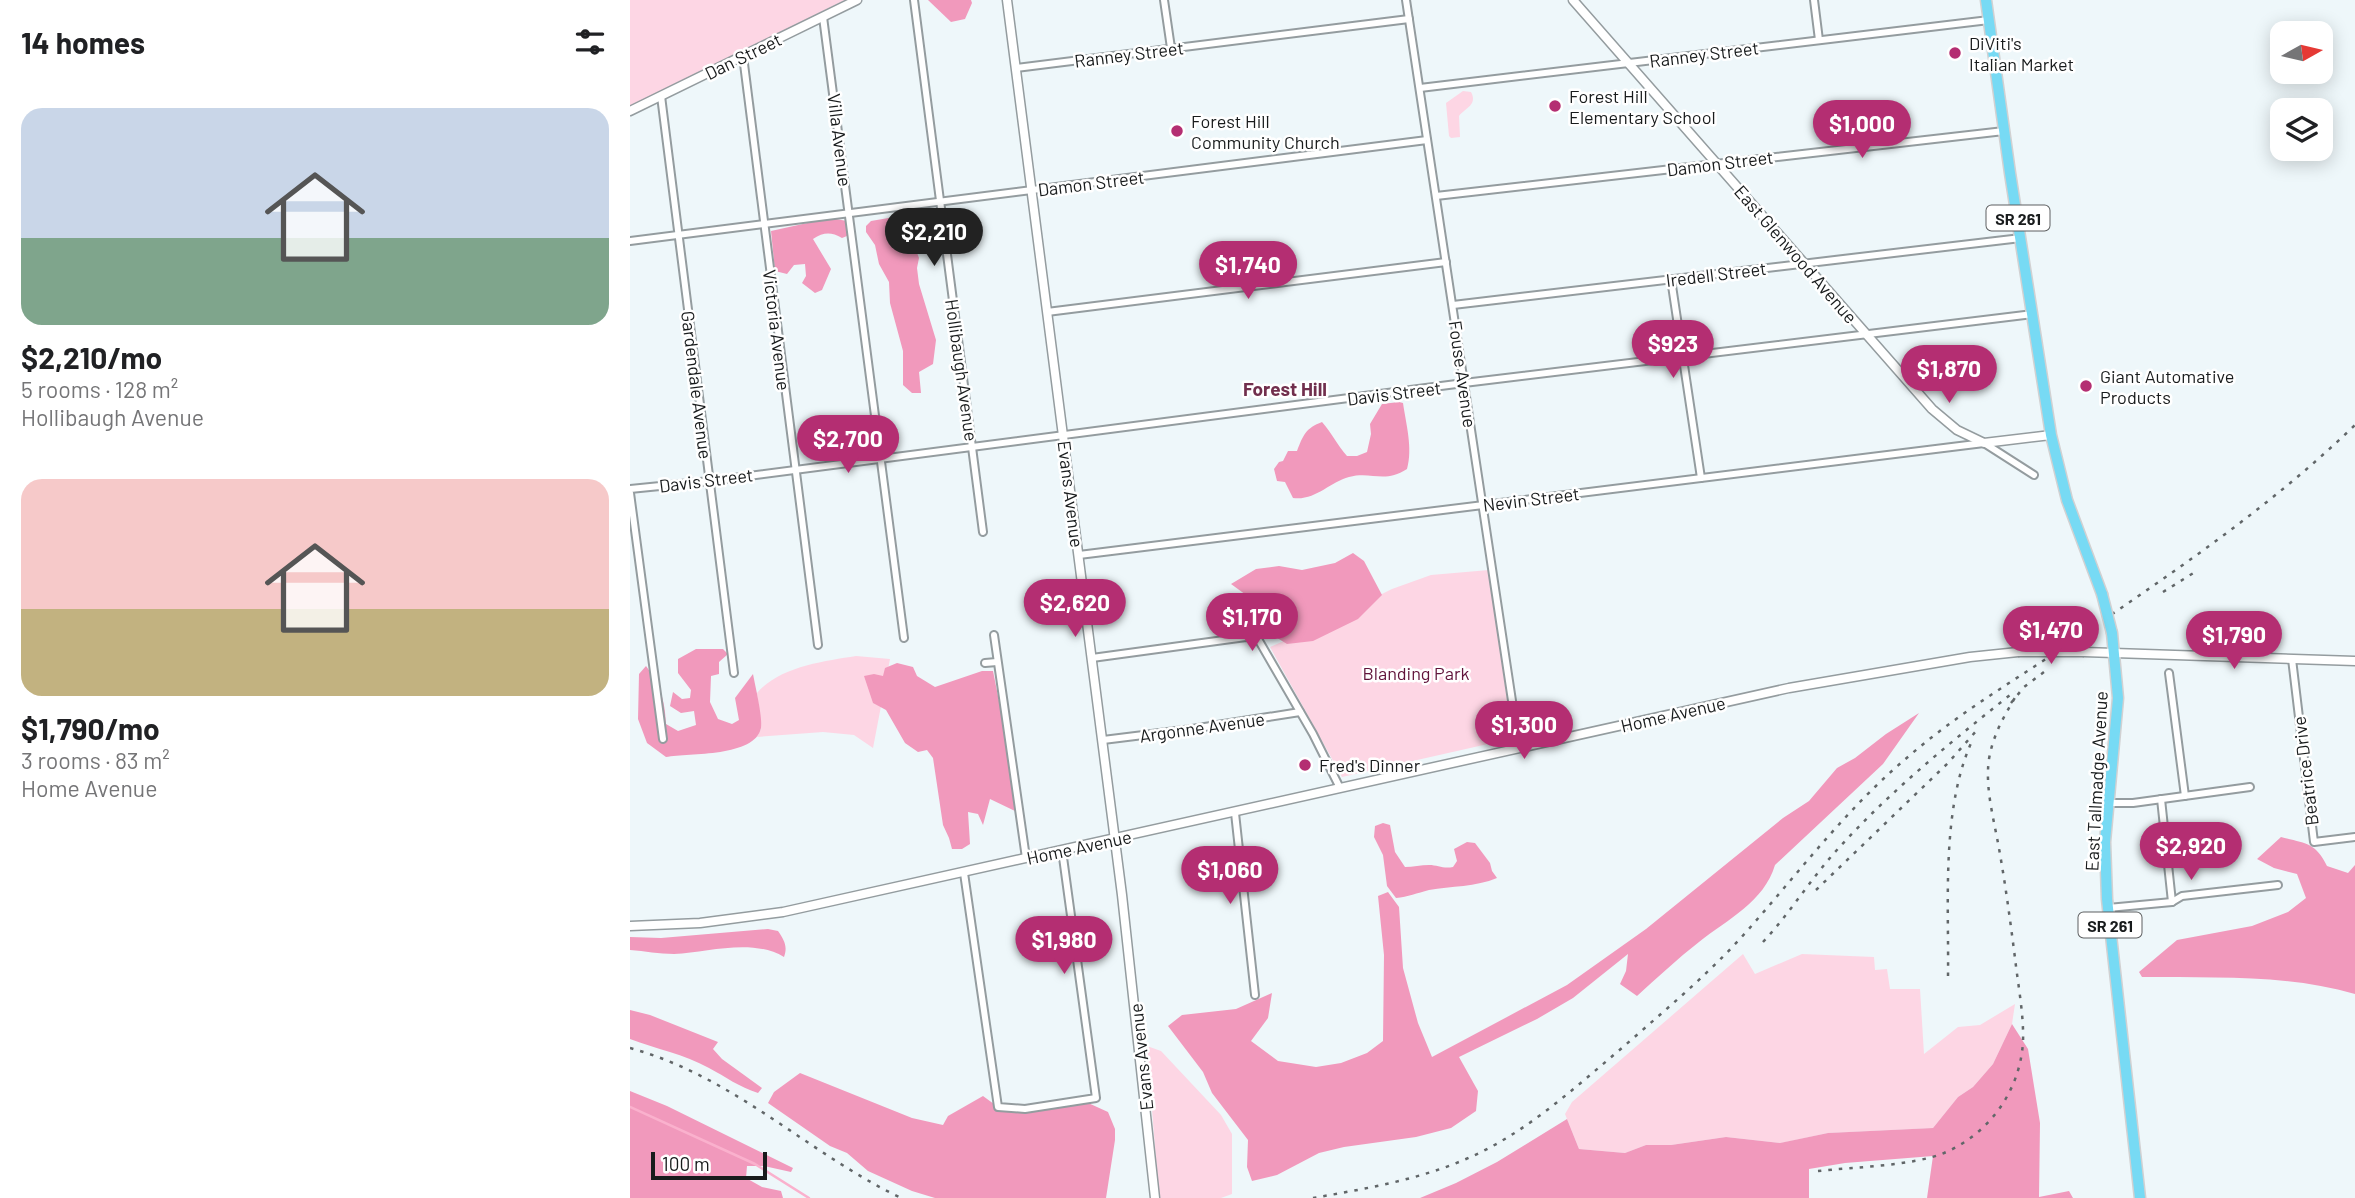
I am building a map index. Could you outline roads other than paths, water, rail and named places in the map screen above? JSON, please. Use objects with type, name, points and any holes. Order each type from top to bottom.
[{"type":"main road","name":"East Tallmadge Avenue","points":[[1986,0],[2051,435],[2067,500],[2102,594],[2112,633],[2117,680],[2117,717],[2105,842],[2108,908],[2140,1198]]},
{"type":"street","name":"Dan Street","points":[[630,111],[857,0]]},
{"type":"street","name":"Hollibaugh Avenue","points":[[914,0],[983,532]]},
{"type":"street","name":"Evans Avenue","points":[[1007,0],[1103,740],[1155,1197]]},
{"type":"street","points":[[1164,0],[1171,48]]},
{"type":"street","name":"Fouse Avenue","points":[[1406,0],[1518,747]]},
{"type":"street","name":"East Glenwood Avenue","points":[[1573,0],[1932,409],[1957,430],[1984,443]]},
{"type":"street","points":[[1814,0],[1819,40]]},
{"type":"street","name":"Villa Avenue","points":[[823,17],[904,638]]},
{"type":"street","name":"Ranney Street","points":[[1016,68],[1409,19]]},
{"type":"street","name":"Ranney Street","points":[[1420,88],[1989,20]]},
{"type":"street","name":"Victoria Avenue","points":[[743,56],[818,645]]},
{"type":"street","name":"Gardendale Avenue","points":[[661,96],[734,674]]},
{"type":"street","name":"Damon Street","points":[[1436,196],[2004,131]]},
{"type":"street","name":"Damon Street","points":[[630,241],[1427,140]]},
{"type":"street","name":"Iredell Street","points":[[1453,305],[2021,238]]},
{"type":"street","points":[[1047,312],[1446,262]]},
{"type":"street","points":[[1671,279],[1701,478]]},
{"type":"street","name":"Davis Street","points":[[630,491],[1464,383],[2033,314]]},
{"type":"street","points":[[1984,443],[2051,435]]},
{"type":"street","points":[[1984,443],[2034,475]]},
{"type":"street","name":"Nevin Street","points":[[1079,555],[1984,443]]},
{"type":"street","points":[[630,491],[663,739]]},
{"type":"street","points":[[994,635],[1026,858]]},
{"type":"street","points":[[1092,658],[1252,637],[1258,639],[1340,788]]},
{"type":"street","name":"Home Avenue","points":[[630,926],[691,924],[771,914],[1789,688],[1970,657],[2018,652],[2114,652],[2355,661]]},
{"type":"street","name":"Beatrice Drive","points":[[2292,659],[2314,842],[2355,837]]},
{"type":"street","points":[[985,663],[998,662]]},
{"type":"street","points":[[2169,673],[2185,796]]},
{"type":"street","name":"Argonne Avenue","points":[[1103,740],[1300,712]]},
{"type":"street","points":[[2108,803],[2250,787]]},
{"type":"street","points":[[2161,799],[2172,902]]},
{"type":"street","points":[[1235,813],[1255,995]]},
{"type":"street","points":[[964,873],[998,1107],[1025,1109],[1096,1098],[1062,850]]},
{"type":"street","points":[[2108,908],[2172,902],[2182,896],[2278,885]]},
{"type":"waterway","points":[[630,1107],[755,1164],[809,1198]]},
{"type":"railway","points":[[1313,1198],[1391,1183],[1448,1166],[1488,1149],[1548,1110],[1622,1048],[1717,962],[1865,796],[1909,756],[1962,715],[2172,573],[2248,517],[2355,425]]},
{"type":"railway","points":[[2163,592],[2195,572]]},
{"type":"railway","points":[[2011,703],[2024,687],[2048,669]]},
{"type":"railway","points":[[1763,942],[1827,862],[1878,808],[1945,748],[2015,691]]},
{"type":"railway","points":[[1818,1171],[1900,1163],[1944,1153],[1975,1135],[2009,1094],[2021,1060],[2022,1011],[1988,780],[1993,742],[2016,696]]},
{"type":"railway","points":[[1816,890],[1948,763],[1977,730]]},
{"type":"railway","points":[[1948,976],[1951,826],[1955,796],[1972,741]]},
{"type":"railway","points":[[630,1048],[703,1077],[737,1096],[866,1180],[901,1198]]},
{"type":"place","name":"DiViti's Italian Market","points":[[1955,53]]},
{"type":"place","name":"Forest Hill Elementary School","points":[[1555,106]]},
{"type":"place","name":"Forest Hill Community Church","points":[[1177,131]]},
{"type":"place","name":"Giant Automative Products","points":[[2086,386]]},
{"type":"place","name":"Fred's Dinner","points":[[1305,765]]},
{"type":"district","name":"Forest Hill","points":[[1285,388]]},
{"type":"park label","name":"Blanding Park","points":[[1416,673]]}]
